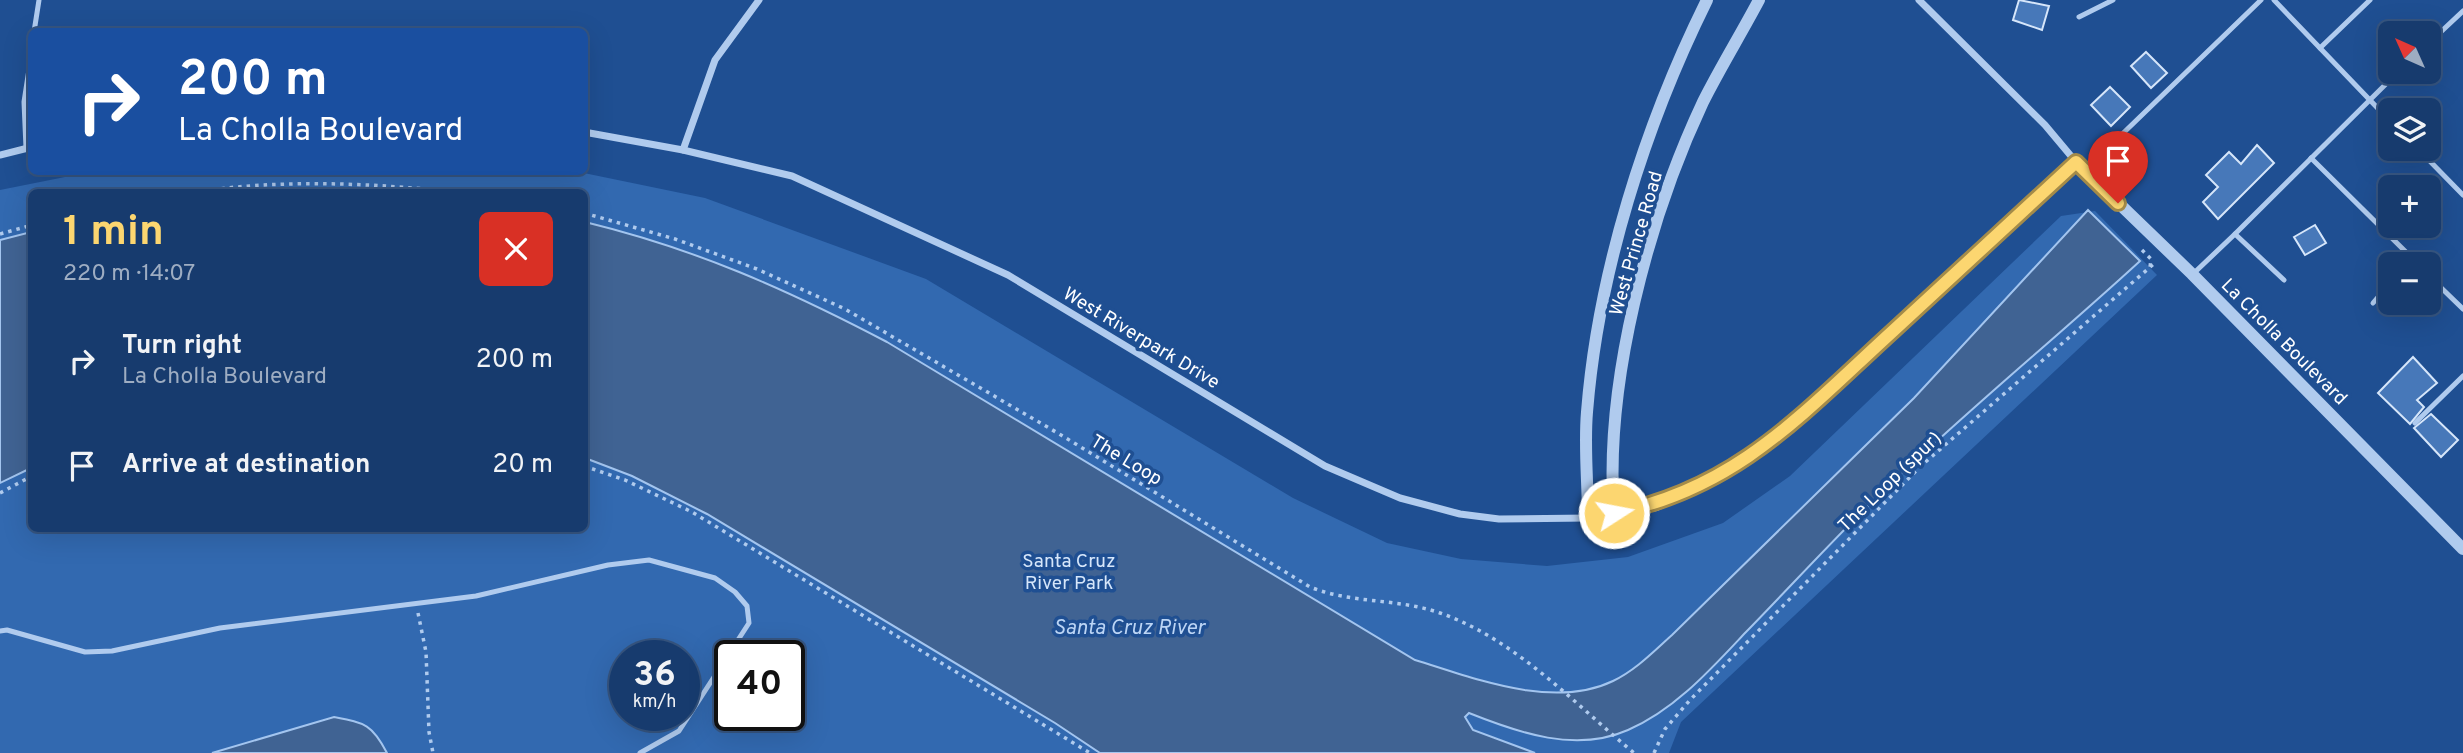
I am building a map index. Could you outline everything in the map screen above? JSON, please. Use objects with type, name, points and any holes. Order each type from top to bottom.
[{"type":"street","points":[[683,150],[715,60],[739,23],[759,0]]},
{"type":"street","name":"West Prince Road","points":[[1588,518],[1587,413],[1605,285],[1652,127],[1707,0]]},
{"type":"street","name":"West Prince Road","points":[[1614,513],[1611,467],[1620,374],[1637,297],[1665,198],[1703,103],[1759,0]]},
{"type":"street","points":[[1588,518],[1656,505],[1705,484],[1774,440],[2080,167],[2045,125],[1919,0]]},
{"type":"street","name":"West Riverpark Drive","points":[[588,133],[683,150],[792,176],[1009,275],[1325,467],[1400,498],[1460,514],[1499,519],[1588,518]]},
{"type":"street","points":[[0,155],[28,148]]},
{"type":"street","name":"La Cholla Boulevard","points":[[2080,167],[2192,274],[2463,549]]},
{"type":"lane","points":[[35,28],[39,0]]},
{"type":"lane","points":[[2079,17],[2113,0]]},
{"type":"lane","points":[[2080,167],[2261,0]]},
{"type":"lane","points":[[2274,0],[2378,108]]},
{"type":"lane","points":[[2320,48],[2370,0]]},
{"type":"lane","points":[[2441,32],[2463,11]]},
{"type":"lane","points":[[28,76],[24,102],[28,139]]},
{"type":"lane","points":[[2192,274],[2385,84]]},
{"type":"lane","points":[[2311,158],[2400,252]]},
{"type":"lane","points":[[2430,161],[2463,195]]},
{"type":"lane","points":[[2235,234],[2284,280]]},
{"type":"lane","points":[[2441,288],[2463,309]]},
{"type":"lane","points":[[2373,303],[2378,297]]},
{"type":"lane","points":[[2415,424],[2463,376]]},
{"type":"lane","points":[[0,631],[7,630],[85,652],[112,651],[220,628],[476,596],[608,565],[649,560],[715,578],[735,592],[747,606],[748,623],[679,731],[640,753]]},
{"type":"path","points":[[249,189],[302,186],[426,189]]},
{"type":"path","name":"The Loop","points":[[588,214],[648,229],[687,243],[757,269],[845,309],[1027,415],[1310,587],[1339,597],[1414,605],[1442,613],[1476,628],[1530,667],[1634,753]]},
{"type":"path","points":[[0,234],[28,226]]},
{"type":"path","name":"The Loop (spur)","points":[[1654,753],[1665,729],[1690,701],[1922,465],[2168,251]]},
{"type":"path","points":[[588,467],[625,480],[692,512],[1090,753]]},
{"type":"path","points":[[0,493],[28,478]]},
{"type":"path","points":[[416,603],[426,652],[429,732],[433,753]]},
{"type":"green space","name":"Santa Cruz River Park","points":[[588,174],[705,198],[926,279],[1293,498],[1387,543],[1461,559],[1547,566],[1628,557],[1723,523],[1790,476],[2061,216],[2095,211],[2157,275],[1681,722],[1669,753],[0,753],[0,190],[75,175]]},
{"type":"water","name":"Santa Cruz River","points":[[2088,210],[2140,261],[1907,468],[1706,674],[1677,700],[1645,722],[1608,737],[1568,740],[1528,733],[1469,713],[1465,717],[1473,730],[1535,753],[1100,753],[1055,723],[707,514],[632,476],[588,459],[588,223],[665,245],[740,272],[887,342],[1415,660],[1488,682],[1540,692],[1590,689],[1613,681],[1644,660],[1914,398]]},
{"type":"water","points":[[28,233],[28,469],[0,483],[0,240]]},
{"type":"water","points":[[334,717],[360,723],[372,730],[387,753],[212,753]]},
{"type":"building","points":[[2019,0],[2049,6],[2042,30],[2013,20]]},
{"type":"building","points":[[2146,52],[2167,73],[2151,88],[2131,66]]},
{"type":"building","points":[[2110,87],[2130,107],[2111,126],[2091,105]]},
{"type":"building","points":[[2257,145],[2274,163],[2218,219],[2203,202],[2218,187],[2206,175],[2229,152],[2241,164]]},
{"type":"building","points":[[2315,225],[2326,243],[2305,255],[2294,237]]},
{"type":"building","points":[[2413,357],[2437,383],[2417,400],[2424,407],[2410,424],[2378,393]]},
{"type":"building","points":[[2431,414],[2458,440],[2441,457],[2414,428]]},
{"type":"route","points":[[1614,513],[1656,505],[1705,484],[1774,440],[2076,162],[2118,203]]}]
